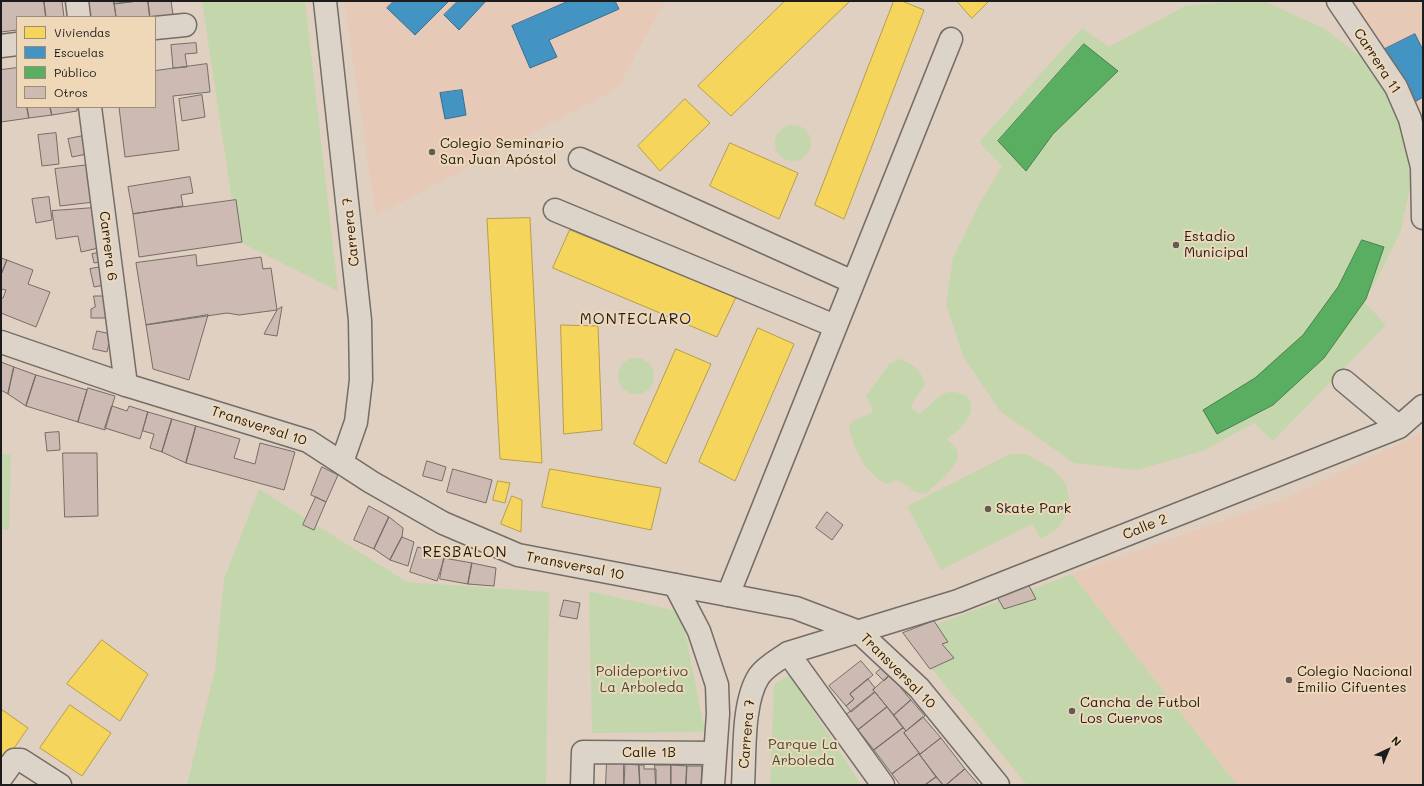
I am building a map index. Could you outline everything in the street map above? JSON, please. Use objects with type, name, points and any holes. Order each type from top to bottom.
[{"type":"street","points":[[77,1],[79,16]]},
{"type":"street","name":"Carrera 7","points":[[325,1],[360,320],[362,380],[356,422],[342,462]]},
{"type":"street","name":"Carrera 11","points":[[1338,1],[1396,87],[1410,119],[1422,166],[1423,218]]},
{"type":"street","points":[[156,28],[185,25]]},
{"type":"street","points":[[728,595],[951,39]]},
{"type":"street","points":[[1,46],[16,44]]},
{"type":"street","name":"Carrera 6","points":[[90,108],[126,385]]},
{"type":"street","points":[[580,159],[853,282]]},
{"type":"street","points":[[555,210],[835,326]]},
{"type":"street","name":"Transversal 10","points":[[1,342],[126,385],[308,440],[371,482],[443,523],[518,555],[796,608],[859,632],[919,688],[998,785]]},
{"type":"street","points":[[1344,380],[1398,427]]},
{"type":"street","name":"Calle 2","points":[[859,632],[958,601],[1398,427],[1423,406]]},
{"type":"street","points":[[675,585],[699,631],[717,685],[718,714],[713,785]]},
{"type":"street","name":"Carrera 7","points":[[743,785],[747,712],[752,692],[759,676],[769,666],[788,653],[859,632]]},
{"type":"street","points":[[788,653],[883,785]]},
{"type":"street","name":"Calle 1B","points":[[582,785],[583,752],[715,753]]},
{"type":"street","points":[[1,778],[14,760],[21,760],[60,785]]},
{"type":"shaded area","name":"Colegio Seminario San Juan Apóstol","points":[[344,1],[665,1],[618,88],[376,216]]},
{"type":"shaded area","points":[[1345,1],[1423,1],[1423,153]]},
{"type":"shaded area","name":"Colegio Nacional Emilio Cifuentes","points":[[1423,432],[1423,785],[1237,785],[1072,574],[1284,499]]},
{"type":"green space","points":[[202,1],[305,1],[338,291],[238,241]]},
{"type":"green space","name":"Estadio Municipal","points":[[1242,1],[1264,1],[1325,29],[1374,67],[1401,120],[1411,184],[1400,233],[1374,285],[1363,301],[1386,325],[1273,441],[1254,423],[1205,450],[1137,470],[1074,463],[1000,411],[963,356],[946,304],[953,258],[980,203],[1002,166],[979,142],[1082,28],[1109,47],[1185,6]]},
{"type":"green space","points":[[797,125],[806,130],[810,136],[810,150],[806,156],[797,161],[789,161],[780,156],[776,150],[775,139],[780,130],[786,126]]},
{"type":"green space","points":[[640,358],[649,363],[653,369],[653,383],[649,389],[640,394],[632,394],[623,389],[619,383],[618,372],[623,363],[629,359]]},
{"type":"green space","points":[[900,359],[910,363],[922,375],[925,385],[912,403],[912,409],[919,414],[941,395],[946,393],[959,393],[968,397],[971,405],[971,411],[967,421],[946,439],[954,445],[958,453],[958,458],[946,475],[925,494],[913,491],[903,483],[896,480],[886,484],[872,474],[861,460],[857,452],[849,426],[855,420],[872,413],[873,410],[866,396],[890,363]]},
{"type":"green space","points":[[1,454],[11,455],[9,530],[1,529]]},
{"type":"green space","name":"Skate Park","points":[[1010,454],[1026,454],[1053,469],[1066,484],[1069,499],[1068,512],[1058,528],[1041,539],[1032,524],[941,570],[907,506]]},
{"type":"green space","points":[[259,489],[407,582],[549,592],[546,785],[187,785],[215,669],[224,579]]},
{"type":"green space","name":"Cancha de Futbol Los Cuervos","points":[[1072,574],[1237,785],[1027,785],[905,636]]},
{"type":"green space","name":"Polideportivo La Arboleda","points":[[589,591],[681,612],[705,732],[592,733]]},
{"type":"green space","name":"Parque La Arboleda","points":[[790,674],[861,785],[770,785],[774,685]]},
{"type":"building: Viviendas","points":[[785,1],[850,1],[731,116],[698,86]]},
{"type":"building: Viviendas","points":[[894,1],[902,1],[924,10],[844,219],[815,205]]},
{"type":"building: Viviendas","points":[[957,1],[989,1],[972,18]]},
{"type":"building: Viviendas","points":[[685,99],[710,123],[660,171],[638,146]]},
{"type":"building: Viviendas","points":[[730,143],[798,173],[779,219],[710,186]]},
{"type":"building: Viviendas","points":[[530,218],[542,463],[500,459],[487,219]]},
{"type":"building: Viviendas","points":[[570,230],[736,297],[717,337],[553,268]]},
{"type":"building: Viviendas","points":[[561,325],[598,326],[602,430],[564,434]]},
{"type":"building: Viviendas","points":[[758,328],[794,344],[735,481],[699,462]]},
{"type":"building: Viviendas","points":[[676,349],[711,364],[666,464],[634,444]]},
{"type":"building: Viviendas","points":[[550,469],[661,488],[651,530],[542,507]]},
{"type":"building: Viviendas","points":[[498,481],[510,483],[505,503],[493,500]]},
{"type":"building: Viviendas","points":[[512,496],[522,500],[521,532],[501,524]]},
{"type":"building: Viviendas","points":[[102,640],[148,674],[120,721],[67,684]]},
{"type":"building: Viviendas","points":[[70,705],[111,733],[82,776],[40,748]]},
{"type":"building: Viviendas","points":[[1,709],[28,728],[1,767]]},
{"type":"building: Escuelas","points":[[394,1],[449,1],[415,35],[387,8]]},
{"type":"building: Escuelas","points":[[458,1],[486,1],[459,30],[444,15]]},
{"type":"building: Escuelas","points":[[569,1],[615,1],[619,9],[549,40],[557,57],[530,68],[512,26]]},
{"type":"building: Escuelas","points":[[1415,34],[1423,50],[1423,97],[1413,103],[1385,49]]},
{"type":"building: Escuelas","points":[[462,90],[466,115],[445,119],[440,93]]},
{"type":"building: Público","points":[[1084,44],[1118,71],[1053,134],[1026,171],[998,141]]},
{"type":"building: Público","points":[[1362,240],[1384,247],[1366,299],[1324,358],[1273,405],[1217,434],[1203,410],[1255,378],[1303,335],[1338,287]]},
{"type":"building: Otros","points":[[1,1],[44,1],[46,16],[16,16],[16,30],[1,32]]},
{"type":"building: Otros","points":[[44,1],[62,1],[64,16],[46,16]]},
{"type":"building: Otros","points":[[88,1],[114,1],[116,16],[90,16]]},
{"type":"building: Otros","points":[[114,1],[138,1],[114,4]]},
{"type":"building: Otros","points":[[148,1],[150,16],[116,16],[114,4]]},
{"type":"building: Otros","points":[[148,1],[171,1],[173,15],[150,16]]},
{"type":"building: Otros","points":[[196,43],[197,53],[185,54],[187,67],[173,68],[171,45]]},
{"type":"building: Otros","points":[[207,64],[210,92],[173,96],[179,150],[125,157],[119,108],[156,108],[156,71]]},
{"type":"building: Otros","points":[[16,68],[16,108],[27,108],[29,118],[1,122],[1,70]]},
{"type":"building: Otros","points":[[202,95],[205,117],[182,121],[179,99]]},
{"type":"building: Otros","points":[[27,108],[50,108],[52,115],[29,118]]},
{"type":"building: Otros","points":[[50,108],[77,108],[77,111],[52,115]]},
{"type":"building: Otros","points":[[56,133],[59,164],[42,166],[38,135]]},
{"type":"building: Otros","points":[[83,136],[87,154],[72,157],[68,139]]},
{"type":"building: Otros","points":[[89,165],[94,202],[60,206],[55,169]]},
{"type":"building: Otros","points":[[190,177],[193,193],[181,195],[183,206],[133,214],[128,187]]},
{"type":"building: Otros","points":[[49,197],[52,220],[36,223],[32,199]]},
{"type":"building: Otros","points":[[236,200],[242,242],[139,257],[133,214]]},
{"type":"building: Otros","points":[[94,208],[103,247],[81,252],[78,236],[56,239],[52,211]]},
{"type":"building: Otros","points":[[104,252],[106,261],[94,263],[92,254]]},
{"type":"building: Otros","points":[[196,255],[197,266],[261,257],[263,269],[271,268],[277,310],[239,315],[227,313],[146,325],[136,263]]},
{"type":"building: Otros","points":[[1,258],[7,260],[1,275]]},
{"type":"building: Otros","points":[[7,260],[33,270],[28,284],[50,292],[36,327],[1,313],[1,298],[3,298],[6,290],[1,289],[1,275]]},
{"type":"building: Otros","points":[[107,266],[110,284],[94,287],[90,269]]},
{"type":"building: Otros","points":[[94,296],[114,296],[114,318],[91,318],[91,309],[95,307]]},
{"type":"building: Otros","points":[[282,307],[277,336],[264,334],[277,310]]},
{"type":"building: Otros","points":[[208,315],[189,380],[153,369],[146,325]]},
{"type":"building: Otros","points":[[97,331],[111,334],[107,352],[93,349]]},
{"type":"building: Otros","points":[[1,362],[14,367],[8,394],[1,390]]},
{"type":"building: Otros","points":[[14,367],[36,375],[26,406],[8,394]]},
{"type":"building: Otros","points":[[36,375],[87,390],[78,422],[26,406]]},
{"type":"building: Otros","points":[[88,388],[115,396],[105,430],[78,422]]},
{"type":"building: Otros","points":[[112,406],[127,411],[129,406],[148,412],[140,439],[105,428]]},
{"type":"building: Otros","points":[[148,412],[172,419],[162,452],[150,448],[154,434],[143,431]]},
{"type":"building: Otros","points":[[172,419],[196,426],[186,463],[162,452]]},
{"type":"building: Otros","points":[[196,426],[240,439],[234,458],[255,464],[260,443],[295,452],[284,490],[186,463]]},
{"type":"building: Otros","points":[[59,432],[60,450],[47,451],[45,433]]},
{"type":"building: Otros","points":[[63,453],[97,453],[98,516],[65,517]]},
{"type":"building: Otros","points":[[427,461],[446,467],[442,481],[423,476]]},
{"type":"building: Otros","points":[[322,467],[338,475],[326,502],[311,495]]},
{"type":"building: Otros","points":[[453,469],[492,480],[486,503],[447,492]]},
{"type":"building: Otros","points":[[316,497],[326,502],[314,530],[303,525]]},
{"type":"building: Otros","points":[[369,506],[389,517],[374,549],[354,540]]},
{"type":"building: Otros","points":[[827,512],[843,525],[832,540],[816,528]]},
{"type":"building: Otros","points":[[389,517],[403,528],[402,537],[390,560],[374,549]]},
{"type":"building: Otros","points":[[402,537],[414,542],[408,566],[390,560]]},
{"type":"building: Otros","points":[[418,547],[445,556],[437,581],[410,572]]},
{"type":"building: Otros","points":[[444,558],[472,563],[468,584],[440,579]]},
{"type":"building: Otros","points":[[472,563],[496,568],[494,586],[468,584]]},
{"type":"building: Otros","points":[[1027,582],[1036,599],[1004,609],[996,595]]},
{"type":"building: Otros","points":[[564,600],[580,603],[577,619],[560,616]]},
{"type":"building: Otros","points":[[934,621],[948,642],[942,644],[954,658],[930,669],[903,633]]},
{"type":"building: Otros","points":[[861,661],[873,675],[850,694],[854,699],[846,706],[829,686]]},
{"type":"building: Otros","points":[[883,667],[890,675],[884,681],[876,673]]},
{"type":"building: Otros","points":[[890,675],[911,700],[894,715],[873,690]]},
{"type":"building: Otros","points":[[868,679],[875,688],[873,690],[875,692],[851,712],[846,706],[854,699],[850,694]]},
{"type":"building: Otros","points":[[875,692],[887,707],[858,730],[846,715]]},
{"type":"building: Otros","points":[[911,700],[925,716],[906,731],[894,715]]},
{"type":"building: Otros","points":[[887,707],[903,728],[874,750],[858,730]]},
{"type":"building: Otros","points":[[923,717],[941,738],[920,754],[904,733]]},
{"type":"building: Otros","points":[[903,728],[906,731],[904,733],[919,753],[892,774],[874,750]]},
{"type":"building: Otros","points":[[941,738],[965,769],[946,785],[943,785],[919,754]]},
{"type":"building: Otros","points":[[919,754],[936,777],[925,785],[900,785],[892,774]]},
{"type":"building: Otros","points":[[607,761],[625,763],[624,785],[606,785]]},
{"type":"building: Otros","points":[[624,764],[639,765],[640,785],[624,785]]},
{"type":"building: Otros","points":[[639,765],[644,765],[644,769],[656,769],[656,785],[640,785]]},
{"type":"building: Otros","points":[[655,765],[671,765],[671,785],[656,785]]},
{"type":"building: Otros","points":[[671,765],[687,766],[686,785],[671,785]]},
{"type":"building: Otros","points":[[687,766],[702,766],[701,785],[686,785]]},
{"type":"building: Otros","points":[[965,769],[979,785],[946,785]]},
{"type":"building: Otros","points":[[936,777],[943,785],[925,785]]},
{"type":"place","name":"Colegio Seminario San Juan Apóstol","points":[[432,152]]},
{"type":"place","name":"Estadio Municipal","points":[[1176,245]]},
{"type":"place","name":"Skate Park","points":[[988,509]]},
{"type":"place","name":"Colegio Nacional Emilio Cifuentes","points":[[1289,680]]},
{"type":"place","name":"Cancha de Futbol Los Cuervos","points":[[1072,711]]},
{"type":"district","name":"MONTECLARO","points":[[636,319]]},
{"type":"district","name":"RESBALON","points":[[465,552]]}]
